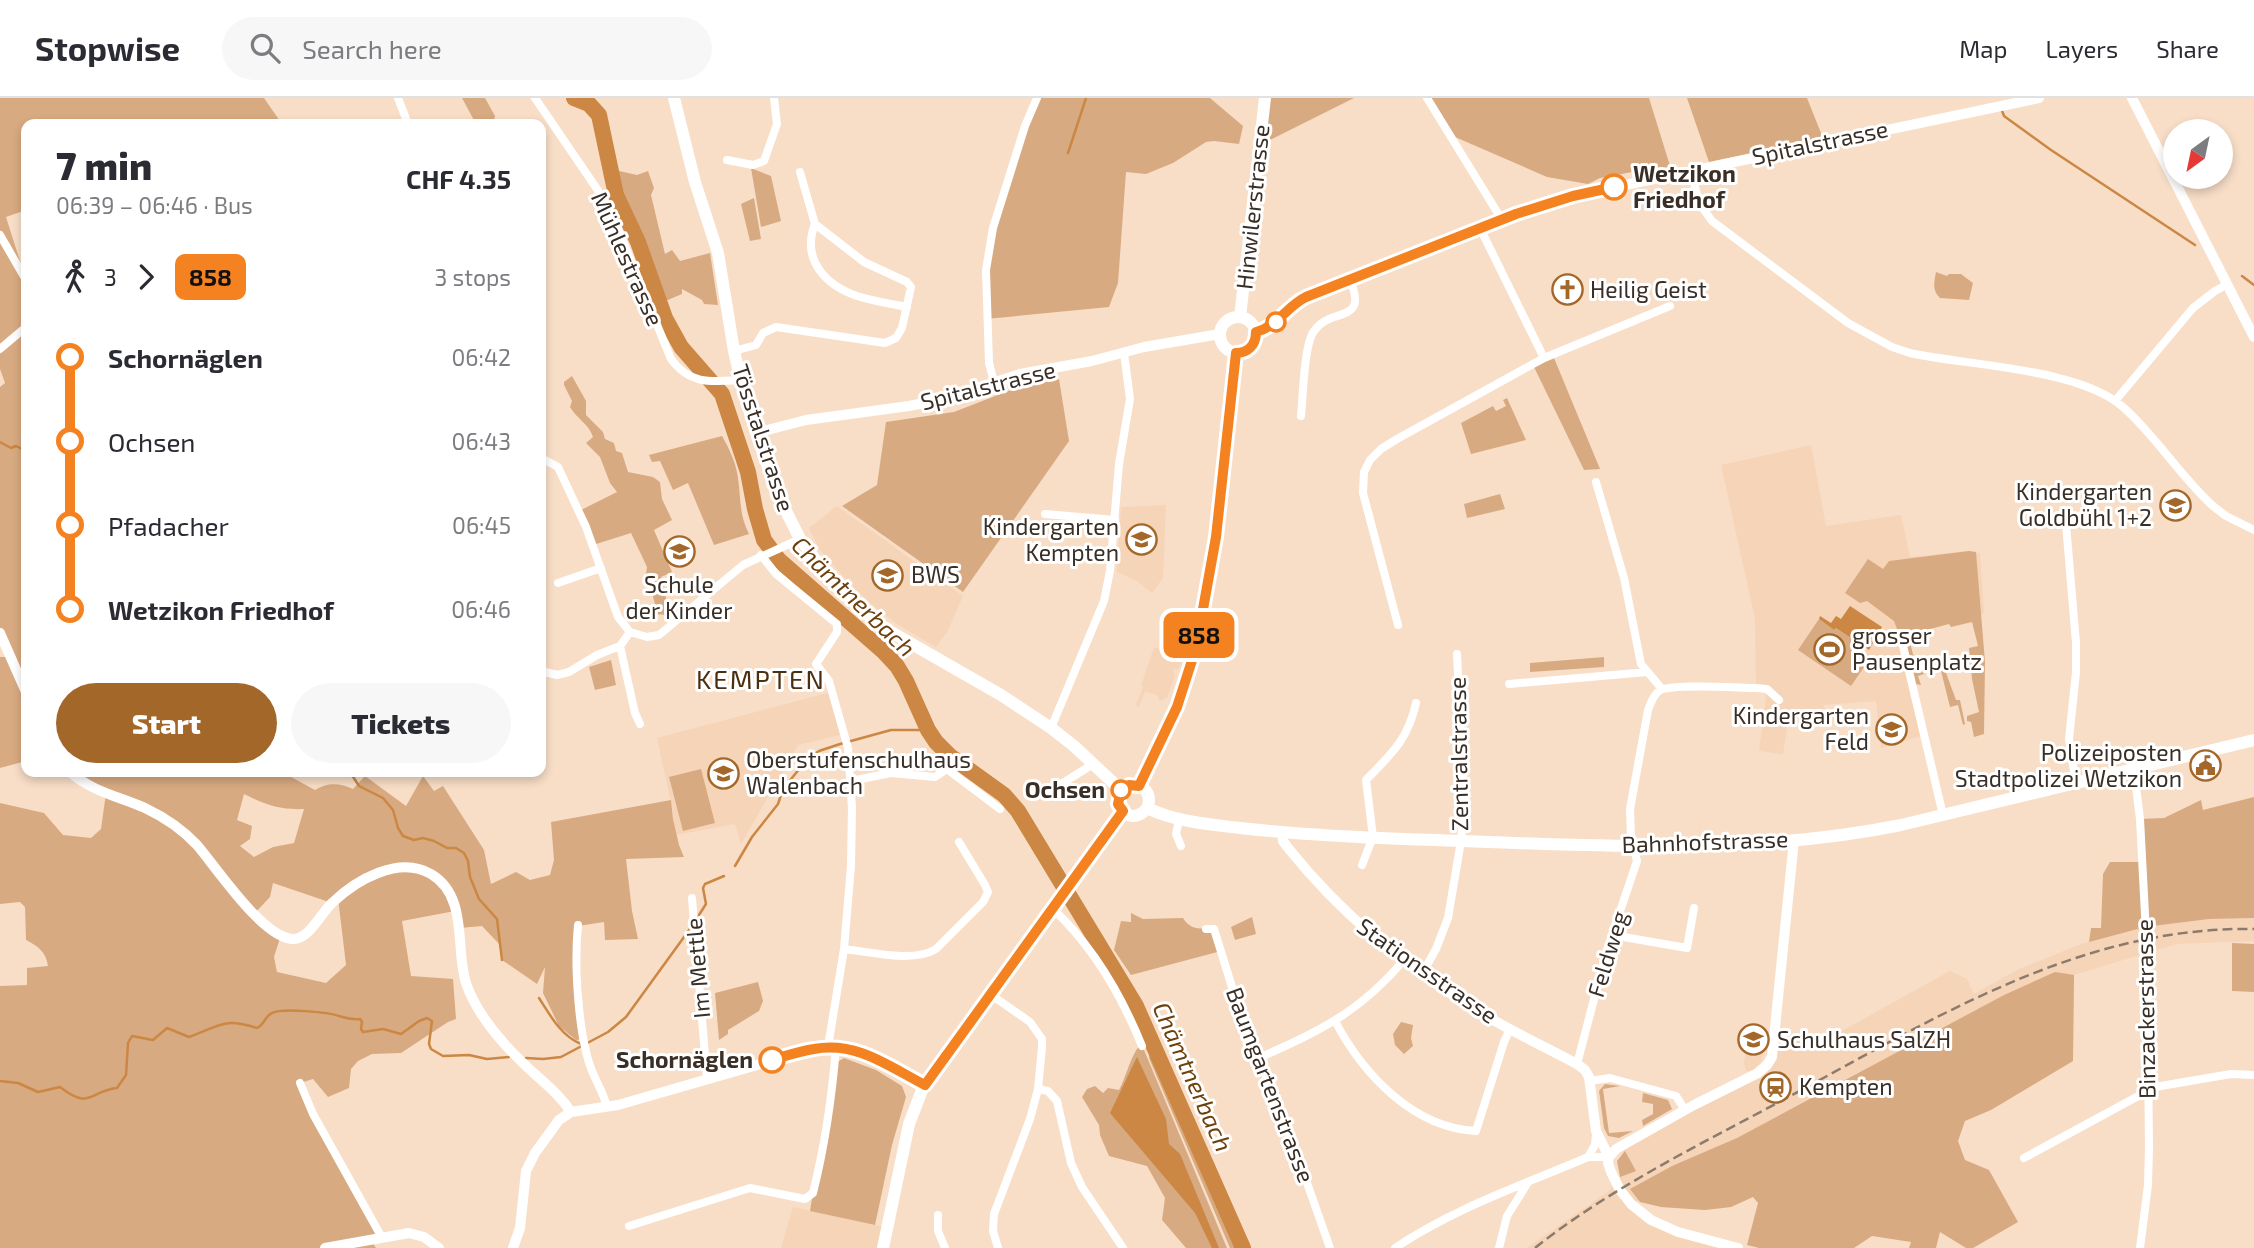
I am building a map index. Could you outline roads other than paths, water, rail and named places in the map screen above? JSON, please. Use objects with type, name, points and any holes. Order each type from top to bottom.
[{"type":"main road","name":"Tösstalstrasse","points":[[674,98],[695,182],[718,253],[734,351],[756,433],[779,497],[800,539],[833,583],[866,614],[891,632],[1001,695],[1051,728],[1121,790]]},
{"type":"main road","name":"Hinwilerstrasse","points":[[1240,317],[1265,98]]},
{"type":"main road","points":[[1240,317],[1251,322],[1256,332],[1255,342],[1249,349],[1236,353],[1226,348],[1220,334],[1226,321],[1240,317]]},
{"type":"main road","points":[[1139,786],[1177,707],[1196,648],[1216,537],[1236,353]]},
{"type":"main road","name":"Bahnhofstrasse","points":[[1147,808],[1179,820],[1282,832],[1373,837],[1633,845],[1794,840],[1858,834],[2254,740]]},
{"type":"main road","points":[[1129,785],[1139,786],[1149,797],[1147,808],[1136,816],[1123,811],[1118,804],[1121,790],[1129,785]]},
{"type":"main road","points":[[883,1248],[906,1136],[916,1102],[925,1085],[1123,811]]},
{"type":"street","points":[[398,98],[406,119]]},
{"type":"street","name":"Mühlestrasse","points":[[535,98],[597,189],[614,219],[671,359],[680,372],[698,380],[741,380]]},
{"type":"street","points":[[727,160],[753,165],[764,160],[777,124],[775,98]]},
{"type":"street","points":[[994,382],[989,363],[986,270],[993,228],[1025,126],[1037,98]]},
{"type":"street","points":[[1427,98],[1502,220]]},
{"type":"street","name":"Spitalstrasse","points":[[1256,332],[1269,328],[1297,302],[1480,228],[1573,196],[2039,98]]},
{"type":"street","points":[[2132,98],[2254,337]]},
{"type":"street","points":[[1691,170],[1699,203],[1712,220],[1867,335],[1910,353],[2057,377],[2093,389],[2115,401],[2130,414],[2206,499],[2226,516],[2254,530]]},
{"type":"street","points":[[800,172],[815,224],[811,242],[816,267],[846,291],[906,307]]},
{"type":"street","points":[[734,351],[755,345],[764,333],[776,327],[885,343],[896,338],[902,328],[911,287],[864,262],[815,224]]},
{"type":"street","points":[[1480,228],[1544,358]]},
{"type":"street","points":[[0,235],[21,271]]},
{"type":"street","points":[[1301,416],[1310,339],[1317,327],[1349,311],[1355,305],[1357,297],[1350,280]]},
{"type":"street","points":[[2115,401],[2193,308],[2226,285]]},
{"type":"street","points":[[1398,625],[1363,493],[1367,466],[1375,454],[1397,439],[1544,358],[1670,306]]},
{"type":"street","points":[[0,349],[21,331]]},
{"type":"street","name":"Spitalstrasse","points":[[756,433],[806,420],[939,400],[1020,374],[1092,361],[1144,346],[1220,334]]},
{"type":"street","points":[[1051,728],[1104,601],[1110,571],[1119,464],[1130,399],[1124,353]]},
{"type":"street","points":[[546,459],[558,467],[586,527],[618,617],[630,632],[647,637],[666,631],[732,574],[762,554],[800,539]]},
{"type":"street","points":[[1596,482],[1624,578],[1638,655],[1647,672],[1662,689],[1767,689],[1779,700]]},
{"type":"street","points":[[2064,512],[2076,643],[2069,739],[2076,783]]},
{"type":"street","points":[[1045,514],[1115,520]]},
{"type":"street","points":[[629,1226],[750,1188],[805,1199],[813,1193],[824,1144],[851,866],[851,781],[848,748],[829,681],[816,664],[837,632],[838,624],[776,574],[762,554]]},
{"type":"street","points":[[558,583],[601,568]]},
{"type":"street","points":[[546,672],[569,672],[597,655],[620,646],[630,632]]},
{"type":"street","points":[[0,633],[21,681]]},
{"type":"street","points":[[1900,633],[1943,815]]},
{"type":"street","points":[[620,646],[635,713],[640,724]]},
{"type":"street","name":"Zentralstrasse","points":[[1423,974],[1448,918],[1461,841],[1464,800],[1457,654]]},
{"type":"street","points":[[1509,684],[1647,672]]},
{"type":"street","name":"Feldweg","points":[[1577,1064],[1612,935],[1637,861],[1631,837],[1633,782],[1648,710],[1654,696],[1662,689]]},
{"type":"street","points":[[1362,865],[1373,837],[1366,780],[1399,745],[1412,724],[1416,704]]},
{"type":"street","points":[[1047,793],[1093,764]]},
{"type":"street","points":[[851,781],[891,773],[935,777],[947,769],[1000,809]]},
{"type":"street","name":"Binzackerstrasse","points":[[2134,770],[2140,819],[2147,953],[2149,1168],[2140,1248]]},
{"type":"street","points":[[77,777],[86,784],[147,809],[180,830],[196,844],[254,914],[286,938],[293,939],[304,935],[338,898],[375,874],[408,867],[435,877],[448,893],[455,911],[460,928],[464,978],[477,1006],[514,1055],[563,1099],[571,1111]]},
{"type":"street","points":[[1179,820],[1176,834],[1181,846]]},
{"type":"street","name":"Stationsstrasse","points":[[1282,832],[1283,841],[1306,871],[1357,922],[1404,960],[1457,998],[1577,1064],[1588,1073],[1590,1081]]},
{"type":"street","points":[[1395,1248],[1450,1216],[1588,1157],[1609,1157],[1616,1149],[1767,1066],[1772,1057],[1794,840]]},
{"type":"street","points":[[844,949],[915,956],[927,954],[936,948],[983,902],[988,892],[959,842]]},
{"type":"street","name":"Im Mettle","points":[[692,898],[707,1079]]},
{"type":"street","points":[[1055,903],[1118,992],[1142,1046]]},
{"type":"street","points":[[1612,935],[1687,948],[1695,908]]},
{"type":"street","points":[[578,926],[575,949],[585,1045],[607,1106]]},
{"type":"street","name":"Baumgartenstrasse","points":[[1206,929],[1214,929],[1241,1016],[1288,1129],[1330,1248]]},
{"type":"street","points":[[1259,1058],[1335,1021],[1374,992],[1404,960]]},
{"type":"street","points":[[990,995],[1030,1022],[1042,1039],[1038,1089],[1030,1119],[994,1214],[993,1231],[998,1248]]},
{"type":"street","points":[[1335,1021],[1362,1064],[1393,1095],[1440,1123],[1459,1130],[1476,1131],[1510,1029]]},
{"type":"street","points":[[515,1247],[520,1228],[526,1171],[534,1153],[559,1120],[571,1111],[607,1106],[813,1049],[832,1047],[864,1052],[925,1085]]},
{"type":"street","points":[[2024,1158],[2155,1087],[2231,1074],[2254,1075]]},
{"type":"street","points":[[1588,1157],[1595,1145],[1596,1131],[1590,1081],[1610,1078],[1676,1096],[1685,1110]]},
{"type":"street","points":[[300,1083],[313,1114],[381,1236]]},
{"type":"street","points":[[1038,1089],[1048,1091],[1056,1101],[1071,1163],[1082,1186],[1123,1248]]},
{"type":"street","points":[[1596,1131],[1609,1157],[1608,1165],[1620,1190],[1643,1214],[1678,1232],[1738,1248]]},
{"type":"street","points":[[1499,1248],[1507,1216],[1528,1183]]},
{"type":"street","points":[[938,1215],[938,1231],[945,1248]]},
{"type":"street","points":[[325,1248],[381,1236],[418,1234],[439,1248]]},
{"type":"waterway","name":"Chämtnerbach","points":[[574,98],[589,104],[599,115],[616,195],[638,242],[665,318],[681,347],[722,394],[748,472],[764,540],[779,560],[897,666],[936,742],[950,756],[1004,795],[1018,811],[1136,1006],[1243,1248]]},
{"type":"waterway","points":[[1068,153],[1086,98]]},
{"type":"waterway","points":[[2001,108],[2004,116],[2051,150],[2195,245]]},
{"type":"waterway","points":[[2242,276],[2254,285]]},
{"type":"waterway","points":[[0,442],[11,448],[16,446],[21,448]]},
{"type":"waterway","points":[[735,866],[752,837],[778,804],[783,789],[809,757],[840,744],[891,730],[928,730]]},
{"type":"waterway","points":[[353,777],[359,786],[383,798],[393,810],[403,836],[414,840],[423,838],[434,841],[464,853],[479,899],[497,919],[502,960]]},
{"type":"waterway","points":[[697,918],[706,904],[703,888],[705,884],[724,876]]},
{"type":"waterway","points":[[526,1058],[561,1057],[608,1032],[626,1017],[692,926]]},
{"type":"waterway","points":[[539,998],[562,1030],[581,1044]]},
{"type":"waterway","points":[[0,1081],[18,1083],[38,1092],[60,1087],[78,1098],[90,1098],[117,1088],[126,1075],[128,1043],[132,1036],[153,1040],[167,1028],[189,1037],[229,1023],[257,1028],[270,1014],[285,1011],[316,1012],[360,1019],[363,1032],[383,1029],[401,1034],[427,1018],[432,1021],[429,1044],[431,1049],[443,1056],[469,1055],[487,1059],[509,1057]]},
{"type":"railway","points":[[1535,1248],[1593,1206],[1654,1169],[1893,1040],[2008,984],[2067,961],[2127,943],[2190,932],[2254,929]]},
{"type":"place","name":"Wetzikon Friedhof","points":[[1614,187]]},
{"type":"place","name":"Heilig Geist","points":[[1567,290]]},
{"type":"place","name":"Kindergarten Goldbühl 1+2","points":[[2175,505]]},
{"type":"place","name":"Kindergarten Kempten","points":[[1142,540]]},
{"type":"place","name":"Schule der Kinder","points":[[679,551]]},
{"type":"place","name":"BWS","points":[[888,575]]},
{"type":"place","name":"grosser Pausenplatz","points":[[1829,649]]},
{"type":"place","name":"Kindergarten Feld","points":[[1892,729]]},
{"type":"place","name":"Polizeiposten Stadtpolizei Wetzikon","points":[[2205,766]]},
{"type":"place","name":"Oberstufenschulhaus Walenbach","points":[[723,773]]},
{"type":"place","name":"Ochsen","points":[[1121,790]]},
{"type":"place","name":"Schulhaus SalZH","points":[[1754,1040]]},
{"type":"place","name":"Schornäglen","points":[[772,1060]]},
{"type":"place","name":"Kempten","points":[[1776,1087]]},
{"type":"district","name":"KEMPTEN","points":[[761,680]]}]
